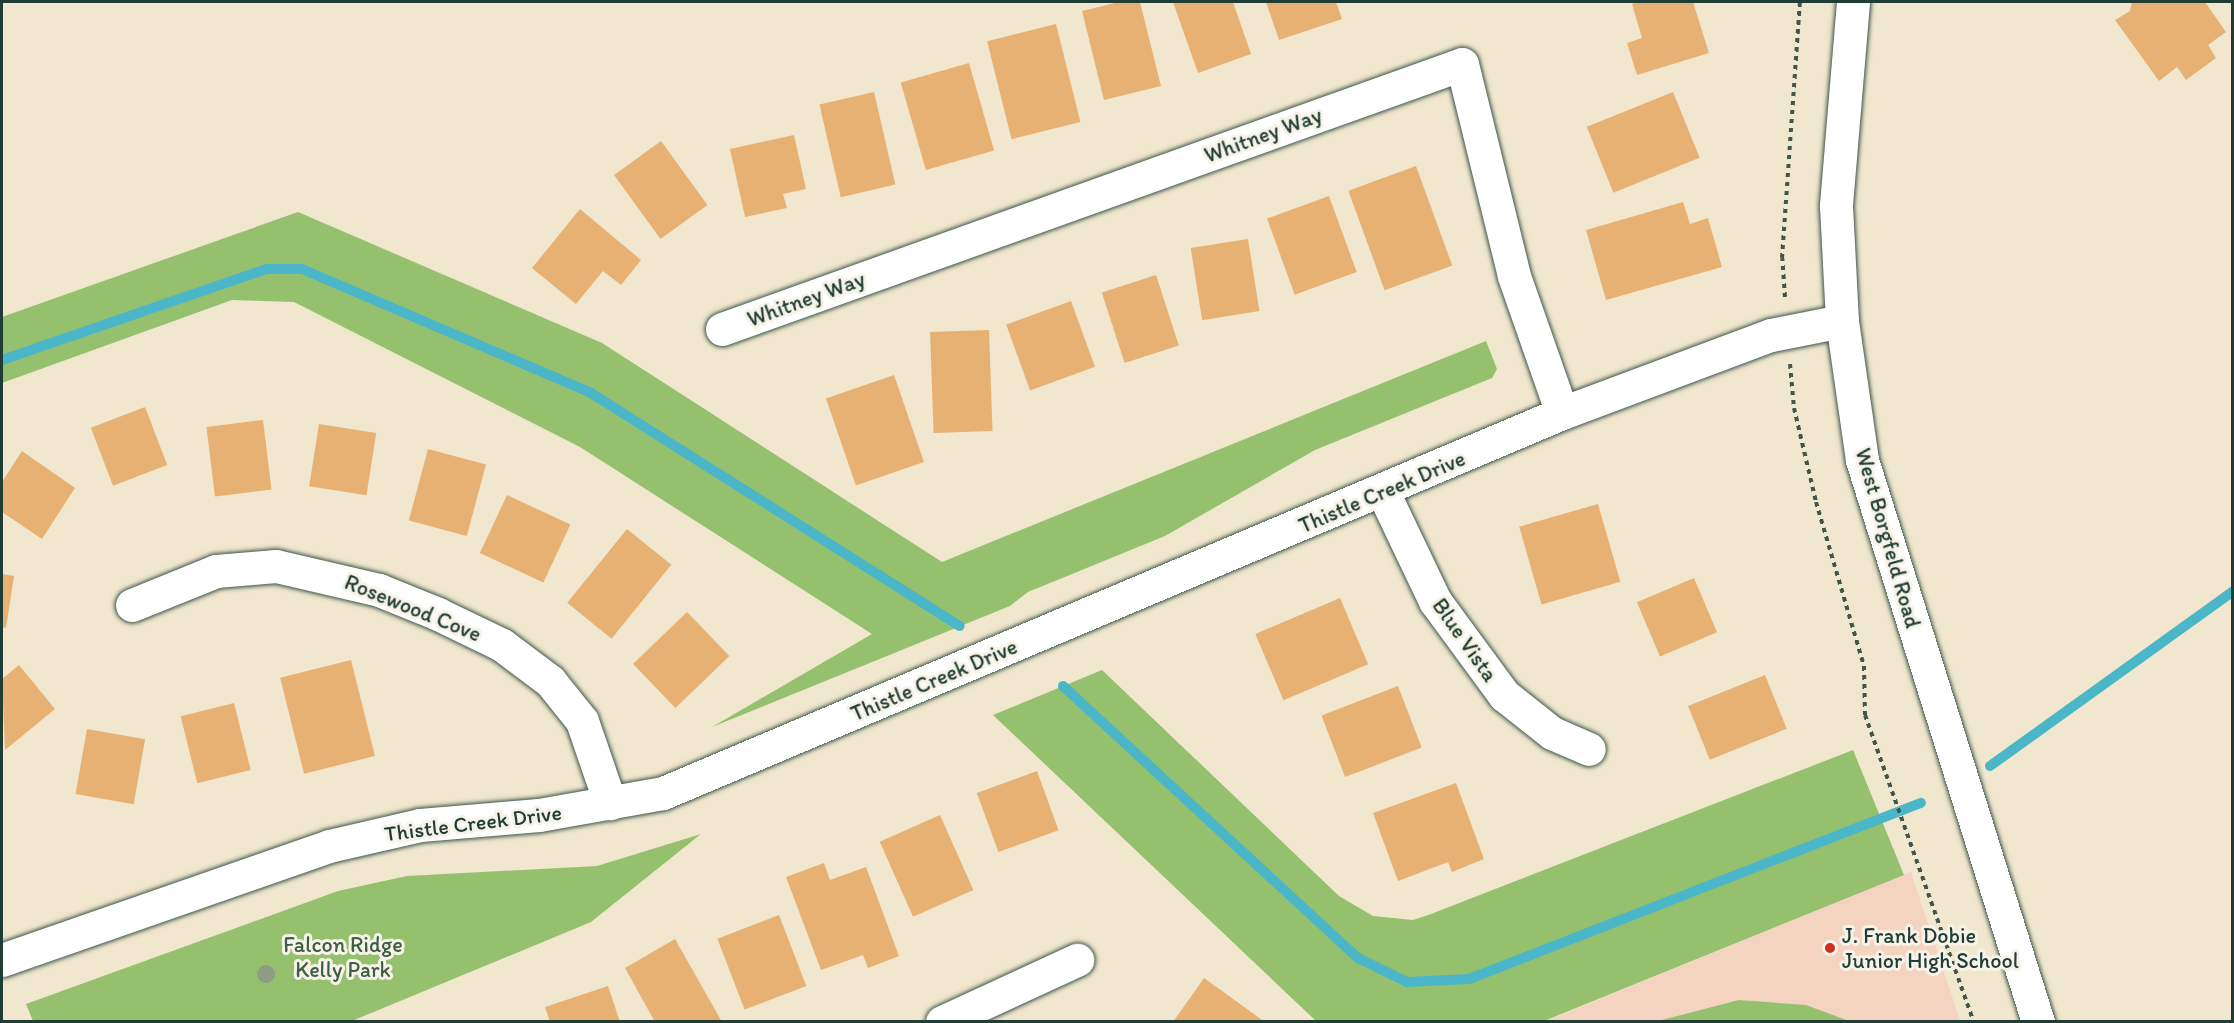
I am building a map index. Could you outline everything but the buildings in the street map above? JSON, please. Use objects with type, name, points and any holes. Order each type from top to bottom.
[{"type":"street","name":"West Borgfeld Road","points":[[1853,2],[1836,206],[1842,321],[1862,460],[2038,1022]]},
{"type":"street","name":"Whitney Way","points":[[722,329],[1462,64],[1514,276],[1562,413]]},
{"type":"street","name":"Thistle Creek Drive","points":[[2,960],[329,846],[420,825],[610,803],[663,793],[1383,492],[1562,413],[1788,329],[1842,321]]},
{"type":"street","name":"Blue Vista","points":[[1383,492],[1435,601],[1504,695],[1552,733],[1589,749]]},
{"type":"street","name":"Rosewood Cove","points":[[132,605],[216,571],[276,566],[346,580],[428,610],[502,645],[550,681],[582,721],[610,803]]},
{"type":"street","points":[[942,1022],[1077,960]]},
{"type":"path","points":[[1800,2],[1782,258],[1794,408],[1864,666],[1865,716],[1888,770],[1913,840],[1974,1022]]},
{"type":"shaded area","name":"J. Frank Dobie Junior High School","points":[[1911,872],[1960,1021],[1544,1022]]},
{"type":"green space","points":[[298,212],[602,343],[942,562],[1486,341],[1497,369],[1492,378],[1315,450],[1165,536],[1028,592],[1010,606],[712,727],[872,634],[580,447],[294,302],[232,300],[2,383],[2,317]]},
{"type":"green space","points":[[1102,670],[1339,896],[1373,916],[1413,920],[1431,914],[1853,750],[1904,875],[1544,1021],[1316,1021],[993,715]]},
{"type":"green space","name":"Falcon Ridge Kelly Park","points":[[701,834],[591,922],[352,1021],[33,1021],[26,1004],[338,891],[407,876],[597,866]]},
{"type":"green space","points":[[1739,1000],[1806,1005],[1849,1021],[1658,1021]]},
{"type":"waterway","points":[[2,360],[266,269],[302,269],[591,393],[959,626]]},
{"type":"waterway","points":[[1990,766],[2232,592]]},
{"type":"waterway","points":[[1063,686],[1358,958],[1407,982],[1469,979],[1921,803]]},
{"type":"place","name":"J. Frank Dobie Junior High School","points":[[1830,948]]}]
